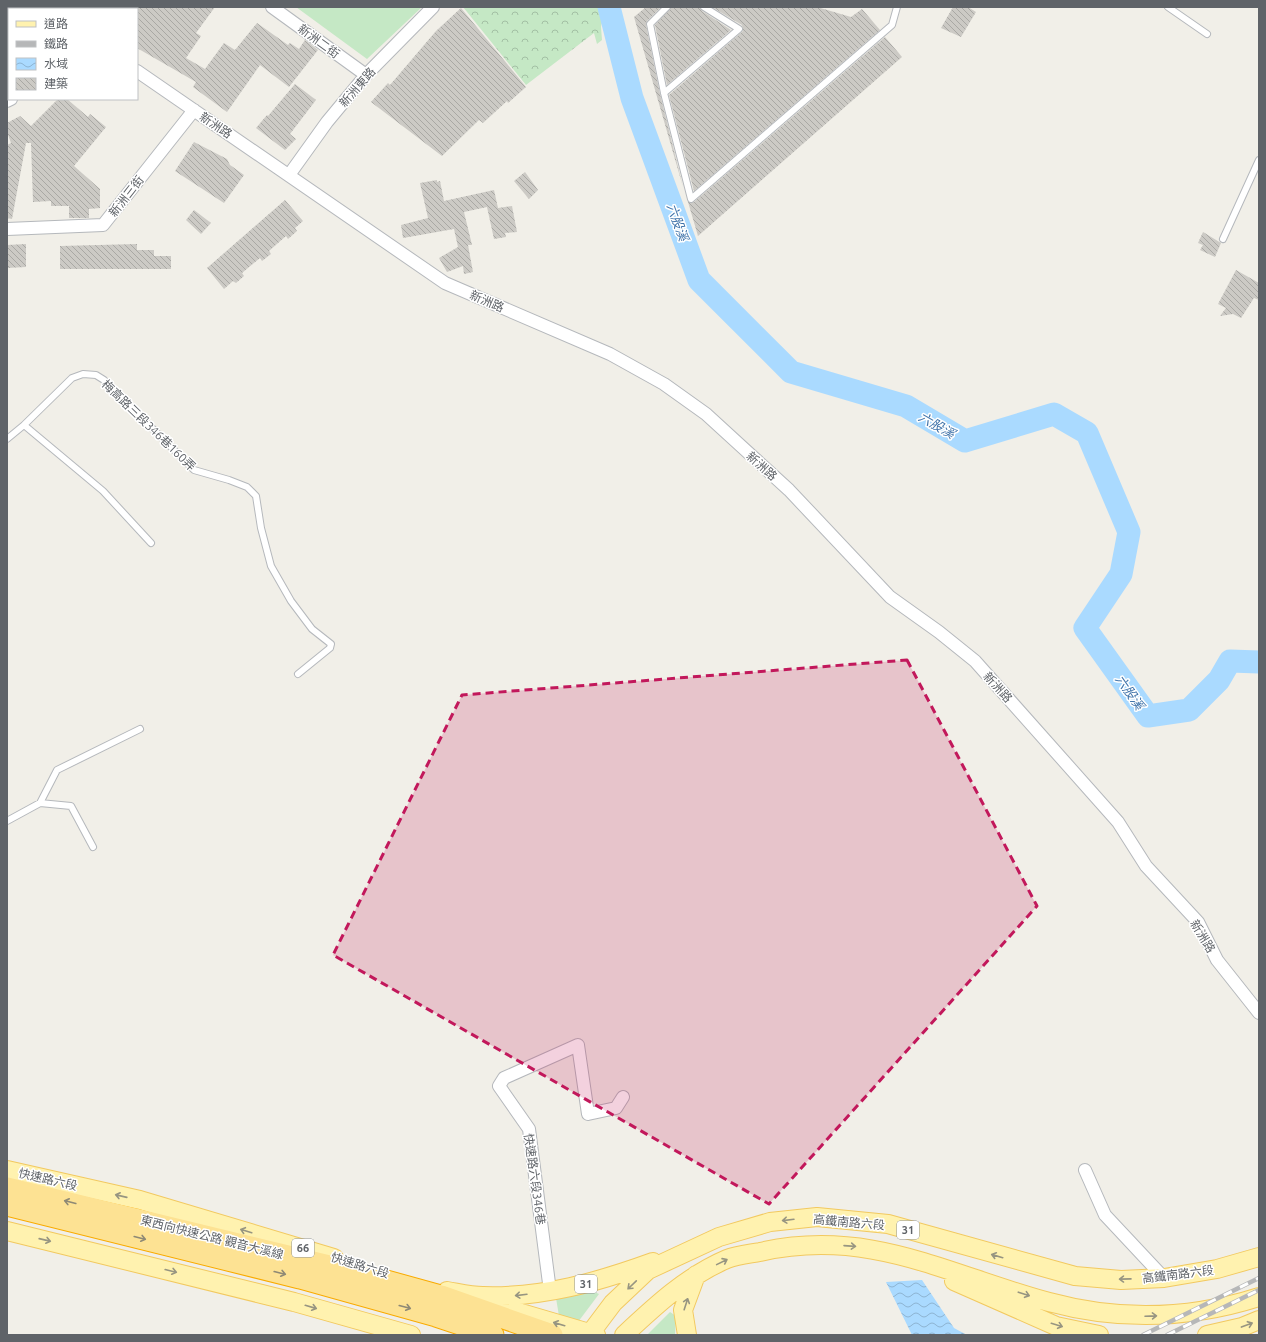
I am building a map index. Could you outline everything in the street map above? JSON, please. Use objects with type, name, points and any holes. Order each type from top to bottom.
[{"type":"highway","name":"東西向快速公路 觀音大溪線","points":[[7,1188],[357,1273],[441,1296],[552,1335]]},
{"type":"highway","name":"東西向快速公路 觀音大溪線","points":[[7,1205],[300,1278],[436,1316],[493,1335]]},
{"type":"main road","name":"快速路六段","points":[[7,1170],[140,1200],[592,1334]]},
{"type":"main road","name":"高鐵南路六段","points":[[592,1334],[613,1303],[648,1270],[719,1238],[770,1222],[817,1217],[854,1219],[888,1224],[1075,1276],[1121,1280],[1164,1278],[1217,1269],[1259,1257]]},
{"type":"main road","points":[[7,1231],[286,1300],[411,1335]]},
{"type":"main road","name":"31","points":[[447,1291],[482,1296],[513,1296],[592,1283],[719,1238]]},
{"type":"main road","name":"高鐵南路六段","points":[[624,1335],[654,1307],[696,1275],[728,1259],[775,1248],[814,1244],[853,1246],[921,1260],[1049,1302],[1101,1313],[1150,1317],[1239,1304],[1259,1297]]},
{"type":"main road","name":"高鐵南路六段","points":[[893,1254],[1007,1306],[1056,1326],[1099,1335]]},
{"type":"main road","points":[[687,1335],[683,1310],[696,1275]]},
{"type":"main road","points":[[1207,1335],[1242,1327],[1259,1320]]},
{"type":"street","name":"新洲二街","points":[[272,7],[366,75]]},
{"type":"street","name":"新洲東路","points":[[289,175],[327,122],[366,75],[433,7]]},
{"type":"street","name":"新洲路","points":[[138,72],[445,283],[610,354],[664,384],[706,414],[789,490],[890,597],[939,632],[975,661],[1118,822],[1146,866],[1198,922],[1217,960],[1259,1012]]},
{"type":"street","name":"新洲三街","points":[[7,229],[103,225],[194,110]]},
{"type":"street","name":"快速路六段346巷","points":[[550,1291],[529,1129],[499,1086],[504,1078],[578,1045],[588,1114],[616,1108],[623,1097]]},
{"type":"street","points":[[1085,1170],[1105,1215],[1164,1278]]},
{"type":"lane","points":[[667,7],[650,24],[664,93],[691,199],[892,25],[897,7]]},
{"type":"lane","points":[[664,93],[739,29],[704,7]]},
{"type":"lane","points":[[1168,7],[1207,34]]},
{"type":"lane","points":[[1223,239],[1259,160]]},
{"type":"lane","name":"梅高路三段346巷160弄","points":[[24,425],[72,378],[83,374],[96,375],[104,380],[194,470],[247,487],[256,496],[261,528],[271,566],[291,601],[312,629],[331,644],[330,648],[298,674]]},
{"type":"lane","points":[[7,439],[24,425],[103,491],[150,543]]},
{"type":"lane","points":[[7,821],[40,803],[57,770],[140,729]]},
{"type":"lane","points":[[40,803],[71,806],[93,847]]},
{"type":"highlighted area","points":[[907,660],[1037,906],[769,1204],[333,955],[462,695]]},
{"type":"green space","points":[[296,7],[422,7],[367,59]]},
{"type":"green space","points":[[463,7],[604,7],[601,27],[602,40],[597,44],[594,33],[526,85]]},
{"type":"green space","points":[[592,1291],[599,1294],[578,1322],[559,1316],[556,1298]]},
{"type":"green space","points":[[670,1312],[676,1316],[675,1335],[647,1335]]},
{"type":"water","points":[[922,1280],[954,1328],[967,1335],[912,1335],[886,1282]]},
{"type":"building","points":[[215,7],[196,33],[201,36],[186,58],[205,69],[224,43],[235,50],[257,23],[288,45],[290,43],[299,49],[305,40],[318,50],[289,87],[260,65],[227,112],[193,87],[196,82],[138,49],[137,8]]},
{"type":"building","points":[[646,7],[661,7],[647,21],[646,25],[660,94],[683,187],[634,17]]},
{"type":"building","points":[[671,7],[700,7],[702,11],[731,30],[667,85],[655,25]]},
{"type":"building","points":[[712,7],[817,7],[851,17],[862,9],[880,30],[694,191],[669,95],[743,31],[742,25]]},
{"type":"building","points":[[953,7],[968,7],[976,12],[961,37],[941,28]]},
{"type":"building","points":[[461,8],[526,87],[508,103],[507,101],[483,123],[479,120],[442,156],[371,102],[388,83],[390,85],[436,31]]},
{"type":"building","points":[[885,37],[902,57],[698,236],[688,202],[694,202]]},
{"type":"building","points":[[295,84],[316,100],[290,134],[296,139],[285,150],[256,128]]},
{"type":"building","points":[[57,100],[68,100],[88,117],[90,114],[106,127],[74,166],[100,189],[100,208],[89,209],[89,218],[69,218],[69,206],[51,206],[51,201],[33,202],[31,143],[26,143],[12,219],[7,218],[7,145],[11,143],[7,132],[7,123],[20,116],[31,126]]},
{"type":"building","points":[[194,142],[227,159],[230,165],[244,175],[224,203],[175,171]]},
{"type":"building","points":[[525,172],[538,190],[529,199],[514,181]]},
{"type":"building","points":[[437,180],[437,182],[440,181],[444,201],[494,190],[498,208],[512,206],[517,232],[505,233],[506,237],[494,239],[487,207],[464,212],[472,245],[468,245],[473,272],[464,274],[463,266],[447,272],[439,258],[458,247],[454,229],[403,238],[401,225],[428,218],[420,183]]},
{"type":"building","points":[[285,200],[303,221],[295,228],[297,231],[288,239],[286,236],[269,251],[271,254],[262,261],[260,258],[242,273],[244,276],[236,283],[233,281],[224,289],[207,268]]},
{"type":"building","points":[[194,210],[211,223],[201,234],[186,220]]},
{"type":"building","points":[[1203,232],[1221,243],[1215,257],[1200,250],[1203,245],[1198,243]]},
{"type":"building","points":[[26,244],[26,267],[7,268],[7,245]]},
{"type":"building","points":[[137,244],[137,250],[154,250],[154,256],[171,256],[171,269],[60,269],[60,246]]},
{"type":"building","points":[[1236,270],[1259,283],[1259,300],[1254,298],[1241,318],[1233,314],[1220,316],[1226,308],[1218,304]]},
{"type":"waterway","name":"六股溪","points":[[609,7],[632,98],[699,280],[791,372],[906,406],[965,441],[1054,414],[1087,433],[1129,532],[1121,574],[1085,628],[1148,716],[1189,710],[1219,680],[1230,661],[1259,662]]},
{"type":"railway","points":[[1143,1335],[1259,1278]]},
{"type":"railway","points":[[1167,1335],[1259,1290]]}]
